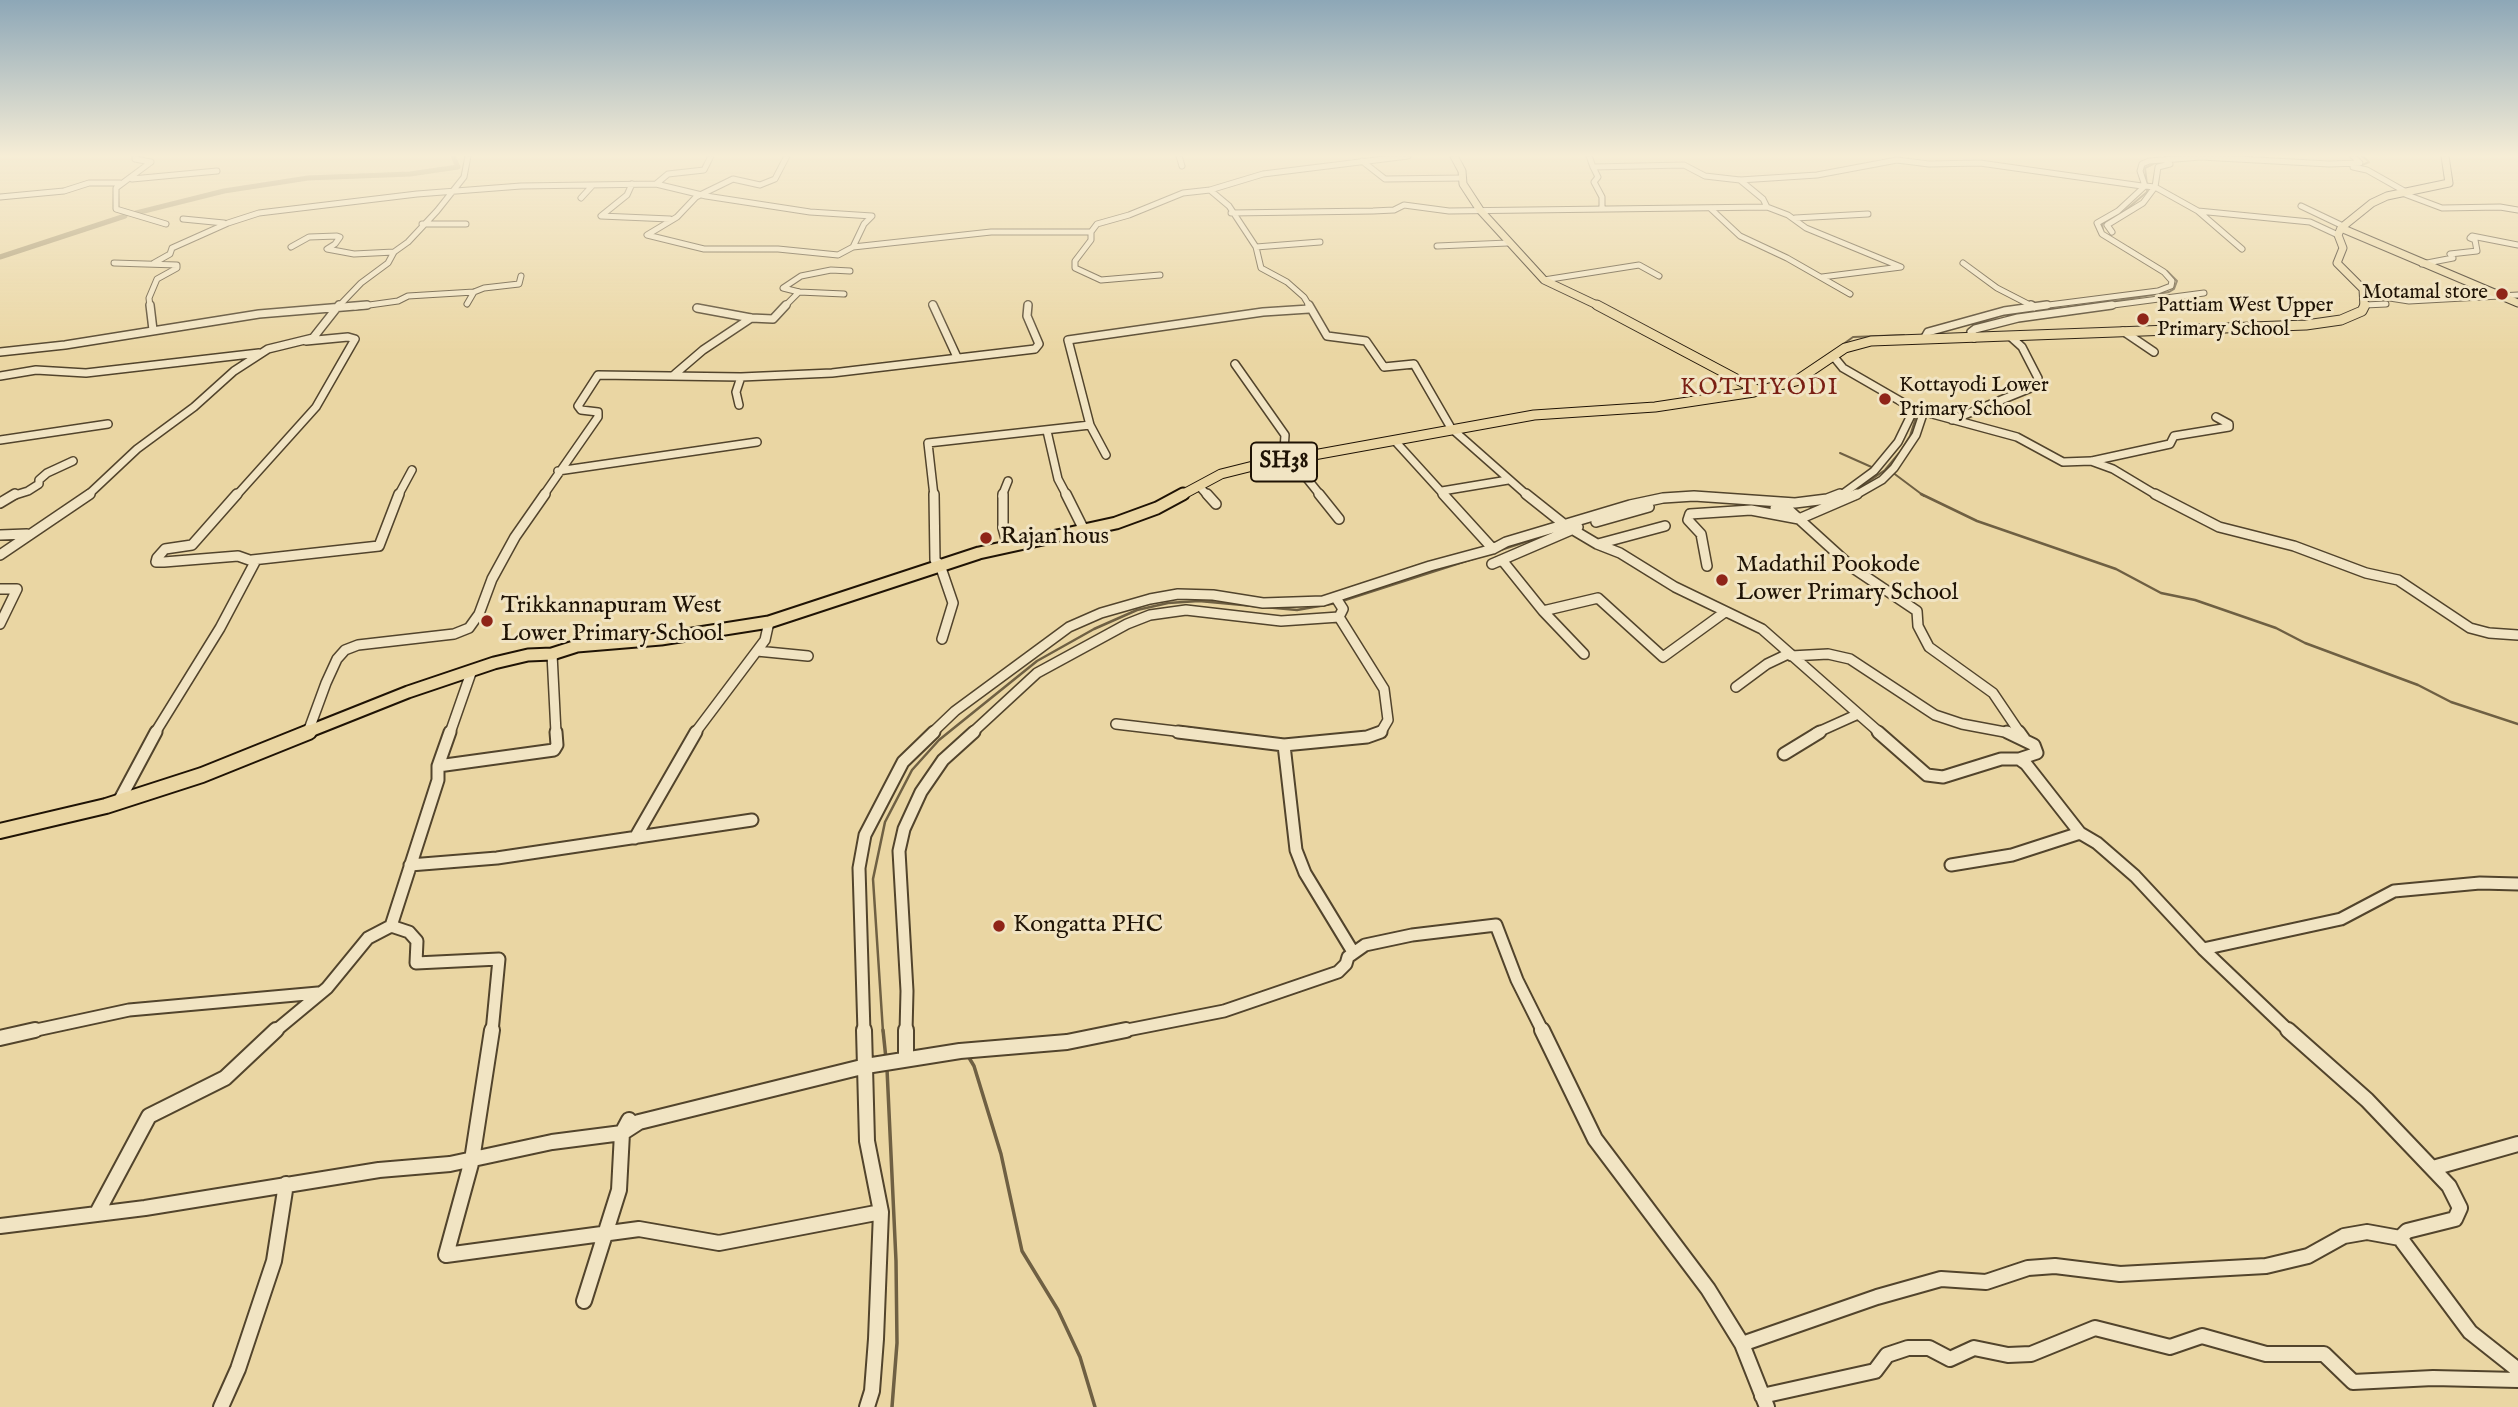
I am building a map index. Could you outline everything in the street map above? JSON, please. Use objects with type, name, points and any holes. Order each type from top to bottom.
[{"type":"main road","points":[[1490,222],[1544,280],[1615,314],[1759,391]]},
{"type":"main road","points":[[2341,229],[2350,222]]},
{"type":"main road","points":[[2341,229],[2518,303]]},
{"type":"main road","points":[[2341,229],[2343,248],[2337,263],[2356,281],[2365,299]]},
{"type":"main road","name":"SH38","points":[[0,831],[118,803],[202,775],[408,692],[472,670],[528,655],[551,654],[577,646],[662,639],[769,622],[940,565],[1157,509],[1232,471],[1451,428],[1534,415],[1655,407],[1759,391],[1796,381],[1834,358],[1845,348],[1857,344],[2315,324],[2341,320],[2362,311],[2365,299]]},
{"type":"street","points":[[158,222],[166,224]]},
{"type":"street","points":[[213,222],[228,223]]},
{"type":"street","points":[[154,263],[170,254],[170,249],[232,222]]},
{"type":"street","points":[[306,341],[313,338],[361,283],[388,263],[394,252],[408,242],[425,222]]},
{"type":"street","points":[[669,222],[648,234],[704,249],[778,249],[838,255],[853,247],[1009,232],[1091,232]]},
{"type":"street","points":[[853,247],[866,222]]},
{"type":"street","points":[[1105,222],[1093,226],[1091,240],[1075,261],[1075,268],[1101,280],[1160,275]]},
{"type":"street","points":[[1237,222],[1256,247],[1261,268],[1287,282],[1304,297],[1327,336],[1366,341],[1384,367],[1414,364],[1451,428],[1508,481],[1597,544],[1620,553],[1675,587],[1762,629],[1789,655],[1909,762],[1927,775],[1934,778],[1982,767],[2001,759],[2019,759],[2037,753],[2034,745],[2005,731],[1962,724],[1935,715],[1850,659],[1828,654],[1789,655],[1767,664],[1736,687]]},
{"type":"street","points":[[1725,222],[1740,236],[1850,294]]},
{"type":"street","points":[[1799,222],[1806,228],[1901,267],[1822,277]]},
{"type":"street","points":[[1924,339],[1928,332],[2004,311],[2158,291],[2171,286],[2172,281],[2164,272],[2102,234],[2097,223],[2099,222]]},
{"type":"street","points":[[2112,222],[2107,225],[2112,232]]},
{"type":"street","points":[[2210,222],[2242,249]]},
{"type":"street","points":[[2306,222],[2341,229]]},
{"type":"street","points":[[2328,222],[2341,229]]},
{"type":"street","points":[[422,224],[466,224]]},
{"type":"street","points":[[1009,232],[1009,241]]},
{"type":"street","points":[[291,247],[309,237],[337,236],[340,237],[327,250],[354,254],[394,252]]},
{"type":"street","points":[[2422,264],[2453,258],[2450,254],[2477,251],[2475,240],[2470,237],[2472,236],[2518,245]]},
{"type":"street","points":[[1256,247],[1320,242]]},
{"type":"street","points":[[1437,246],[1508,243]]},
{"type":"street","points":[[831,270],[838,255]]},
{"type":"street","points":[[114,263],[178,266],[157,279],[149,298],[153,330]]},
{"type":"street","points":[[1964,263],[1997,288],[2036,308]]},
{"type":"street","points":[[1544,280],[1639,265],[1659,276]]},
{"type":"street","points":[[844,294],[799,292],[782,288],[801,276],[831,270],[850,271]]},
{"type":"street","points":[[0,352],[65,345],[259,314],[336,310],[398,301],[408,296],[474,292],[484,288],[519,284],[521,276]]},
{"type":"street","points":[[1974,338],[1971,332],[1975,329],[2018,318],[2204,293],[2197,286]]},
{"type":"street","points":[[467,304],[474,292]]},
{"type":"street","points":[[697,308],[751,318],[774,319],[799,292]]},
{"type":"street","points":[[2365,299],[2409,301],[2518,295]]},
{"type":"street","points":[[2365,299],[2386,304]]},
{"type":"street","points":[[932,303],[957,357]]},
{"type":"street","points":[[308,732],[326,683],[337,659],[345,650],[358,645],[454,634],[469,628],[479,614],[492,579],[515,537],[598,416],[598,412],[581,410],[578,407],[598,375],[741,377],[832,373],[1035,349],[1039,344],[1027,316],[1028,304]]},
{"type":"street","points":[[1106,455],[1090,425],[1068,340],[1263,312],[1309,309]]},
{"type":"street","points":[[675,374],[710,344],[751,318]]},
{"type":"street","points":[[2123,331],[2154,352]]},
{"type":"street","points":[[0,555],[96,490],[137,449],[194,407],[234,371],[275,347],[306,341],[348,337],[355,339],[316,407],[271,454],[204,534],[192,545],[165,549],[156,562],[238,556],[252,560],[379,546],[396,499],[412,470]]},
{"type":"street","points":[[1951,420],[2038,385],[2038,378],[2022,347],[2012,338]]},
{"type":"street","points":[[0,376],[36,370],[86,373],[263,352]]},
{"type":"street","points":[[1834,358],[1843,368],[1874,388],[1914,409],[2017,438],[2063,462],[2091,461],[2170,444],[2174,436],[2229,427],[2229,424],[2216,417]]},
{"type":"street","points":[[1235,364],[1286,435],[1284,450],[1339,519]]},
{"type":"street","points":[[739,405],[736,392],[741,377]]},
{"type":"street","points":[[1492,564],[1570,527],[1663,498],[1694,496],[1794,503],[1844,493],[1874,471],[1898,442],[1914,409]]},
{"type":"street","points":[[1707,565],[1701,534],[1688,520],[1690,514],[1751,510],[1799,519],[1851,498],[1882,480],[1901,459],[1916,435],[1924,411]]},
{"type":"street","points":[[0,440],[108,424]]},
{"type":"street","points":[[942,639],[953,603],[940,565],[935,560],[935,503],[928,443],[1090,425]]},
{"type":"street","points":[[1047,431],[1058,479],[1084,530]]},
{"type":"street","points":[[1395,441],[1493,549]]},
{"type":"street","points":[[558,471],[757,442]]},
{"type":"street","points":[[0,503],[39,484],[38,480],[47,473],[73,461]]},
{"type":"street","points":[[2091,461],[2219,527],[2294,546],[2366,573],[2398,580],[2470,628],[2488,633],[2518,635]]},
{"type":"street","points":[[1008,481],[1002,497],[1003,528],[1008,546]]},
{"type":"street","points":[[1442,491],[1508,481]]},
{"type":"street","points":[[1199,486],[1216,504]]},
{"type":"street","points":[[906,1058],[907,991],[899,851],[904,829],[921,792],[943,760],[1037,673],[1127,624],[1150,615],[1186,610],[1281,621],[1339,606],[1430,566],[1493,549],[1506,542],[1652,506],[1723,503],[1788,509],[1853,568],[1917,611],[1918,626],[1929,648],[1993,693],[2024,739]]},
{"type":"street","points":[[1597,544],[1665,526]]},
{"type":"street","points":[[0,535],[30,534]]},
{"type":"street","points":[[1502,559],[1543,611],[1584,654]]},
{"type":"street","points":[[118,803],[147,747],[220,628],[254,564],[252,560]]},
{"type":"street","points":[[0,589],[18,589],[0,624]]},
{"type":"street","points":[[867,1407],[872,1391],[875,1352],[881,1212],[867,1141],[871,1065],[858,929],[859,868],[865,835],[903,762],[955,711],[1017,663],[1069,628],[1101,613],[1178,594],[1339,606]]},
{"type":"street","points":[[1543,611],[1598,598],[1663,657],[1725,612]]},
{"type":"street","points":[[1115,724],[1284,744],[1367,737],[1381,732],[1388,720],[1384,689],[1339,606]]},
{"type":"street","points":[[635,838],[687,744],[765,640],[769,622]]},
{"type":"street","points":[[757,651],[808,656]]},
{"type":"street","points":[[438,766],[554,750],[557,744],[551,654]]},
{"type":"street","points":[[97,1213],[149,1116],[225,1078],[336,979],[368,938],[391,926],[438,780],[438,766],[472,670]]},
{"type":"street","points":[[1784,754],[1815,734],[1856,715]]},
{"type":"street","points":[[1284,744],[1296,850],[1305,873],[1353,952]]},
{"type":"street","points":[[2019,759],[2036,773],[2080,833],[2097,843],[2135,876],[2203,949],[2320,1061],[2367,1100],[2449,1186],[2460,1208],[2455,1219],[2407,1231],[2400,1238]]},
{"type":"street","points":[[410,865],[497,858],[752,821]]},
{"type":"street","points":[[1951,864],[1973,863],[2012,855],[2080,833]]},
{"type":"street","points":[[2203,949],[2341,919],[2394,891],[2480,883],[2518,884]]},
{"type":"street","points":[[0,1226],[145,1208],[286,1184],[472,1160],[626,1126],[906,1058],[1067,1042],[1224,1011],[1338,972],[1353,952],[1364,945],[1412,935],[1496,925],[1517,980],[1595,1139],[1708,1289],[1742,1344],[1764,1402],[1875,1371],[1887,1355],[1908,1348],[1929,1348],[1950,1359],[1974,1348],[2008,1355],[2031,1354],[2095,1328],[2170,1347],[2202,1336],[2266,1354],[2324,1354],[2353,1382],[2433,1378],[2518,1380]]},
{"type":"street","points":[[391,926],[409,932],[417,941],[416,963],[499,958],[490,1050],[472,1160],[446,1255],[639,1229],[719,1243],[881,1212]]},
{"type":"street","points":[[0,1038],[130,1010],[318,993]]},
{"type":"street","points":[[584,1301],[619,1190],[626,1126]]},
{"type":"street","points":[[2433,1168],[2518,1144]]},
{"type":"street","points":[[221,1407],[238,1369],[274,1261],[286,1184]]},
{"type":"street","points":[[1742,1344],[1877,1297],[1941,1279],[1986,1282],[2028,1268],[2042,1267],[2120,1274],[2266,1266],[2308,1256],[2343,1236],[2367,1232],[2400,1238],[2470,1332],[2518,1370]]},
{"type":"waterway","points":[[0,257],[108,222]]},
{"type":"waterway","points":[[2103,230],[2102,224],[2106,222]]},
{"type":"waterway","points":[[2128,247],[2161,268]]},
{"type":"waterway","points":[[2110,302],[2169,292],[2174,289],[2177,281],[2167,271]]},
{"type":"waterway","points":[[2034,310],[2066,308]]},
{"type":"waterway","points":[[1838,348],[1853,337],[1904,335]]},
{"type":"waterway","points":[[1855,491],[1885,470],[1900,452],[1910,436],[1918,411]]},
{"type":"waterway","points":[[1840,453],[1876,469]]},
{"type":"waterway","points":[[1892,472],[1922,494]]},
{"type":"waterway","points":[[1922,494],[1977,521],[2116,569],[2161,593],[2195,600],[2276,628],[2305,643],[2418,685],[2451,702],[2518,724]]},
{"type":"waterway","points":[[1802,506],[1820,504]]},
{"type":"waterway","points":[[1342,601],[1559,531]]},
{"type":"waterway","points":[[883,1032],[873,879],[885,822],[912,770],[939,740],[1037,661],[1094,629],[1137,610],[1168,603],[1199,601],[1297,610],[1336,603]]},
{"type":"waterway","points":[[883,1030],[886,1059]]},
{"type":"waterway","points":[[968,1056],[974,1066],[1001,1154],[1022,1251],[1058,1310],[1080,1357],[1095,1407]]},
{"type":"waterway","points":[[887,1069],[896,1261],[897,1343],[892,1407]]},
{"type":"place","name":"Motamal store","points":[[2502,294]]},
{"type":"place","name":"Pattiam West Upper Primary School","points":[[2143,319]]},
{"type":"place","name":"Kottayodi Lower Primary School","points":[[1885,399]]},
{"type":"place","name":"Rajan hous","points":[[986,538]]},
{"type":"place","name":"Madathil Pookode Lower Primary School","points":[[1722,580]]},
{"type":"place","name":"Trikkannapuram West Lower Primary School","points":[[487,621]]},
{"type":"place","name":"Kongatta PHC","points":[[999,926]]},
{"type":"district","name":"KOTTIYODI","points":[[1760,389]]}]
